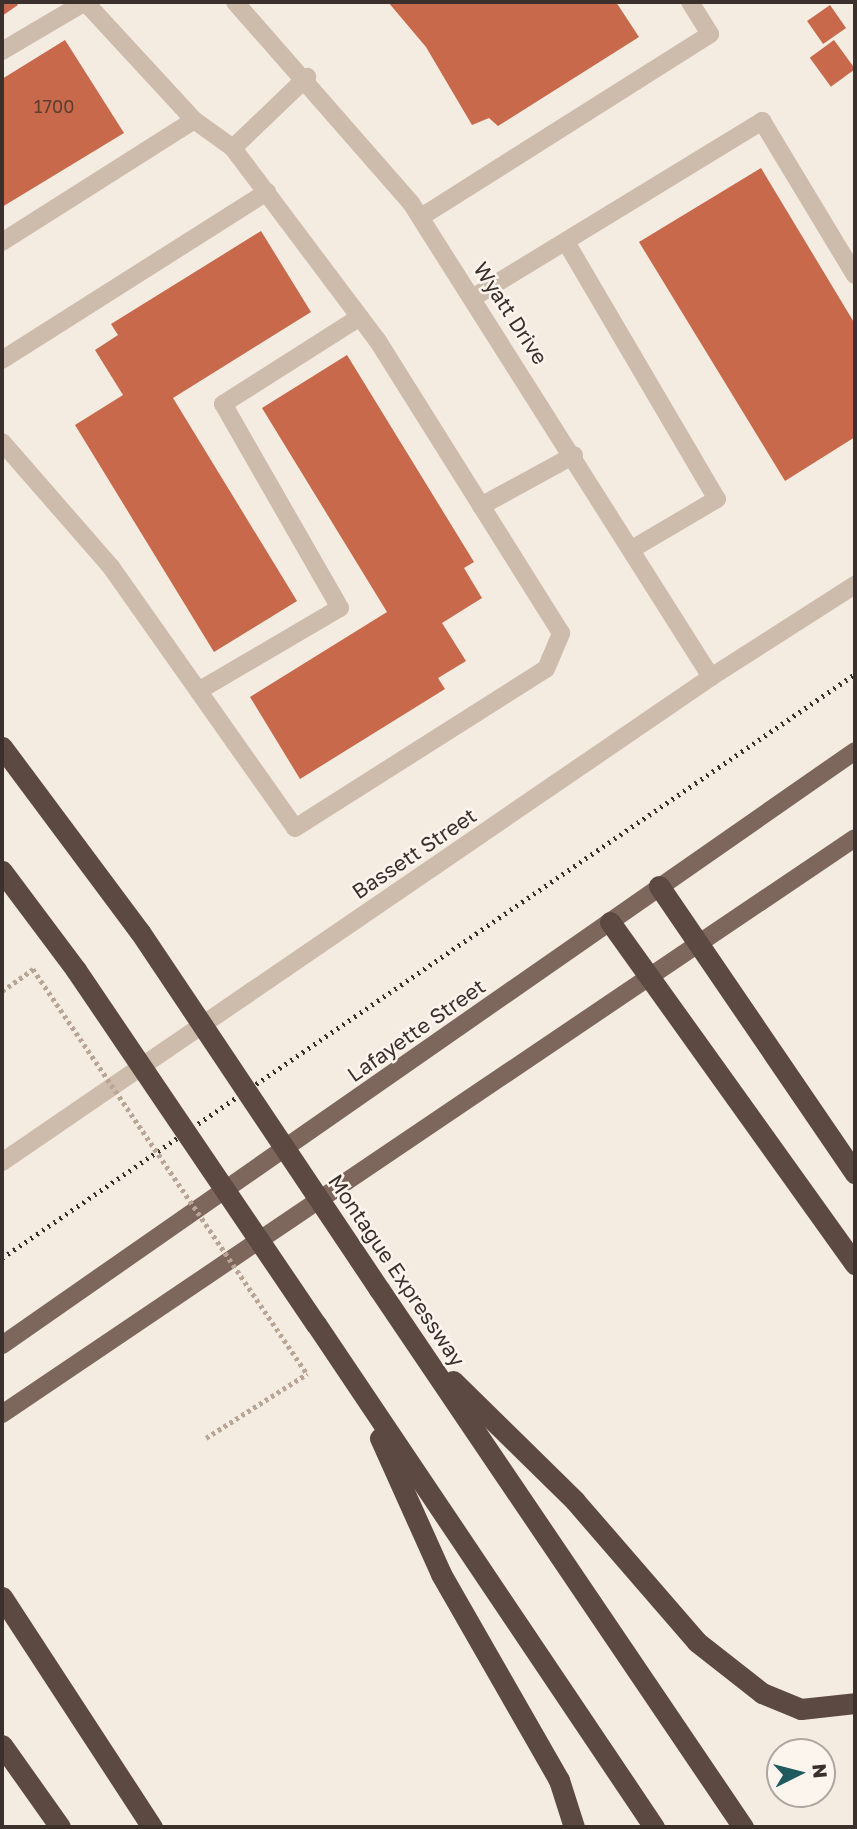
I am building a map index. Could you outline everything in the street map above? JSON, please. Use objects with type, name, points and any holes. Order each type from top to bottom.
[{"type":"highway","name":"Montague Expressway","points":[[2,747],[140,932],[743,1827]]},
{"type":"highway","points":[[2,871],[76,970],[654,1827]]},
{"type":"highway","points":[[659,886],[855,1173]]},
{"type":"highway","points":[[610,922],[855,1264]]},
{"type":"highway","points":[[419,1348],[575,1501],[708,1650],[762,1693],[801,1709],[855,1703]]},
{"type":"highway","points":[[356,1385],[441,1574],[559,1780],[574,1827]]},
{"type":"highway","points":[[2,1597],[152,1827]]},
{"type":"highway","points":[[2,1745],[60,1827]]},
{"type":"main road","name":"Lafayette Street","points":[[2,1345],[855,751]]},
{"type":"main road","points":[[2,1414],[652,978],[855,838]]},
{"type":"street","points":[[2,51],[85,2],[194,120],[233,148],[360,317],[561,633],[545,669],[295,828],[111,567],[2,442]]},
{"type":"street","name":"Wyatt Drive","points":[[235,2],[307,77],[421,217],[574,455],[711,677]]},
{"type":"street","points":[[421,217],[710,34],[690,2]]},
{"type":"street","points":[[233,148],[307,77]]},
{"type":"street","points":[[2,242],[194,120]]},
{"type":"street","points":[[474,297],[762,121],[855,275]]},
{"type":"street","points":[[2,360],[267,192]]},
{"type":"street","points":[[566,242],[717,499],[632,549]]},
{"type":"street","points":[[200,690],[340,608],[223,404],[360,317]]},
{"type":"street","points":[[481,506],[574,455]]},
{"type":"street","name":"Bassett Street","points":[[2,1161],[711,677],[855,585]]},
{"type":"path","points":[[2,991],[33,969],[307,1374],[206,1438]]},
{"type":"building","points":[[2,2],[16,2],[18,5],[2,16]]},
{"type":"building","points":[[388,2],[616,2],[639,37],[498,126],[489,118],[472,125],[426,47]]},
{"type":"building","points":[[830,5],[846,28],[823,44],[807,21]]},
{"type":"building","points":[[65,40],[124,133],[2,207],[2,79]]},
{"type":"building","points":[[834,40],[855,69],[831,87],[810,58]]},
{"type":"building","points":[[761,168],[855,324],[855,437],[785,481],[639,242]]},
{"type":"building","points":[[261,231],[311,312],[173,398],[297,601],[214,652],[75,425],[123,395],[95,350],[118,335],[111,324]]},
{"type":"building","points":[[347,355],[474,562],[464,568],[482,598],[442,623],[466,661],[438,678],[445,689],[300,779],[250,697],[387,612],[262,408]]},
{"type":"railway","points":[[2,1258],[855,674]]}]
